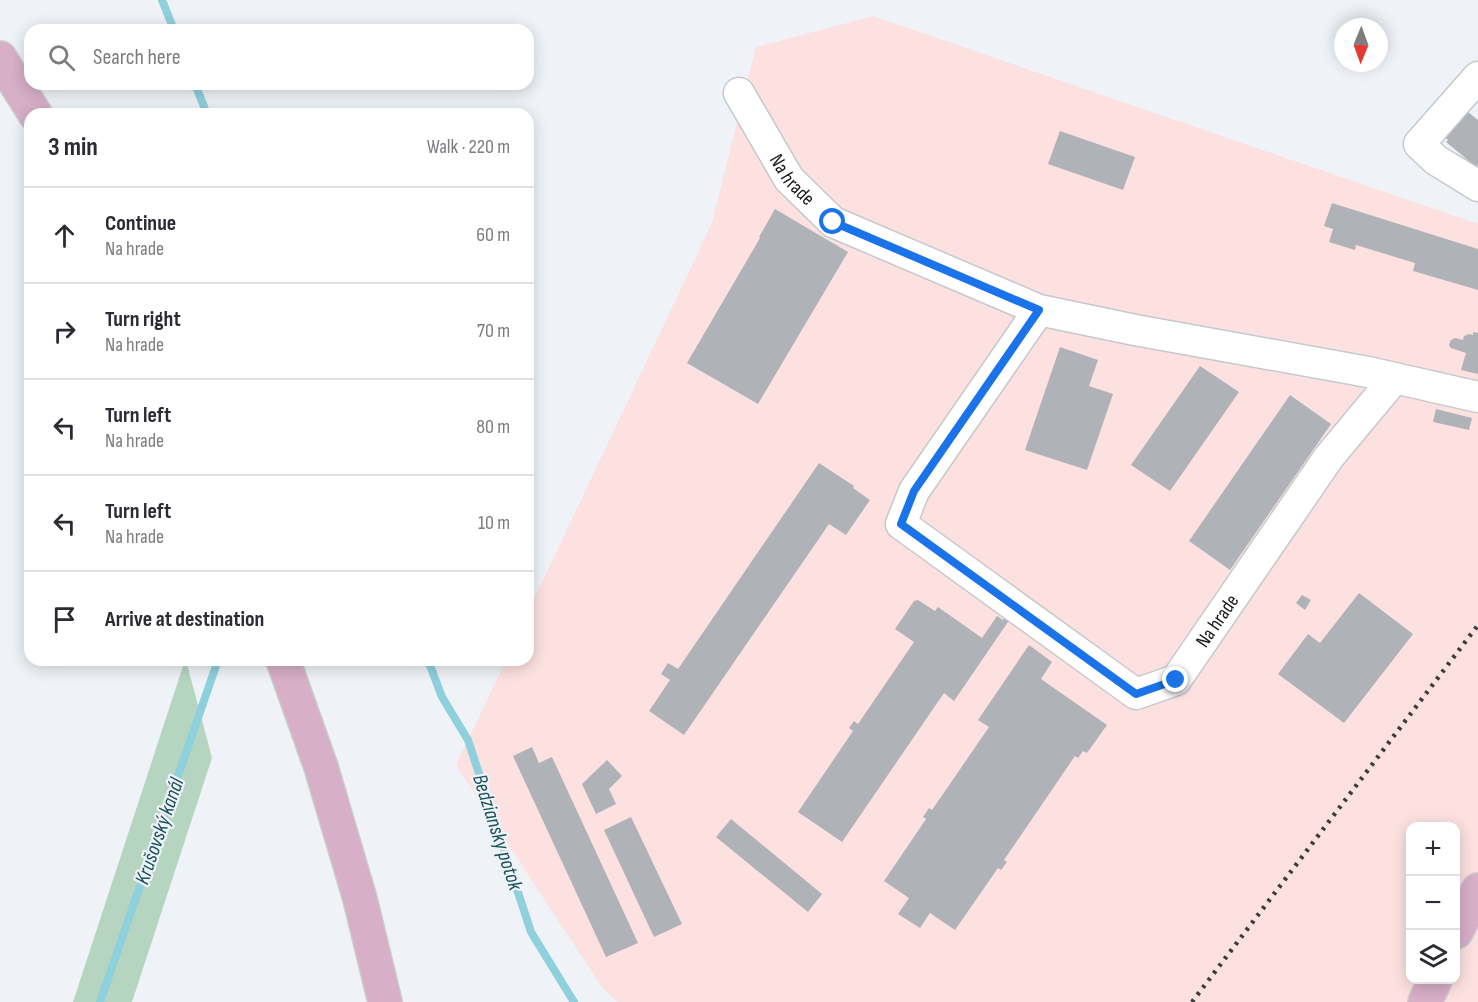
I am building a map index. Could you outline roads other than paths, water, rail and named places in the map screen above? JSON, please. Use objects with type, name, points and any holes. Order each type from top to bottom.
[{"type":"main road","points":[[0,58],[31,108]]},
{"type":"main road","points":[[285,666],[321,767],[360,899],[385,1002]]},
{"type":"main road","points":[[1456,930],[1478,890]]},
{"type":"main road","points":[[1425,1002],[1433,984]]},
{"type":"lane","points":[[1478,77],[1419,144],[1436,160],[1478,186]]},
{"type":"lane","name":"Na hrade","points":[[739,93],[789,179],[833,222],[1039,310],[1135,330],[1368,372],[1478,397]]},
{"type":"lane","name":"Na hrade","points":[[1039,310],[914,491],[901,524],[1136,694],[1176,680],[1329,457],[1394,379]]},
{"type":"waterway","name":"Bedziansky potok","points":[[162,0],[172,24]]},
{"type":"waterway","name":"Bedziansky potok","points":[[197,90],[205,108]]},
{"type":"waterway","name":"Krušovský kanál","points":[[100,1002],[216,666]]},
{"type":"waterway","name":"Bedziansky potok","points":[[430,666],[442,697],[468,740],[531,932],[574,1002]]},
{"type":"railway","points":[[1192,1002],[1478,625]]}]
